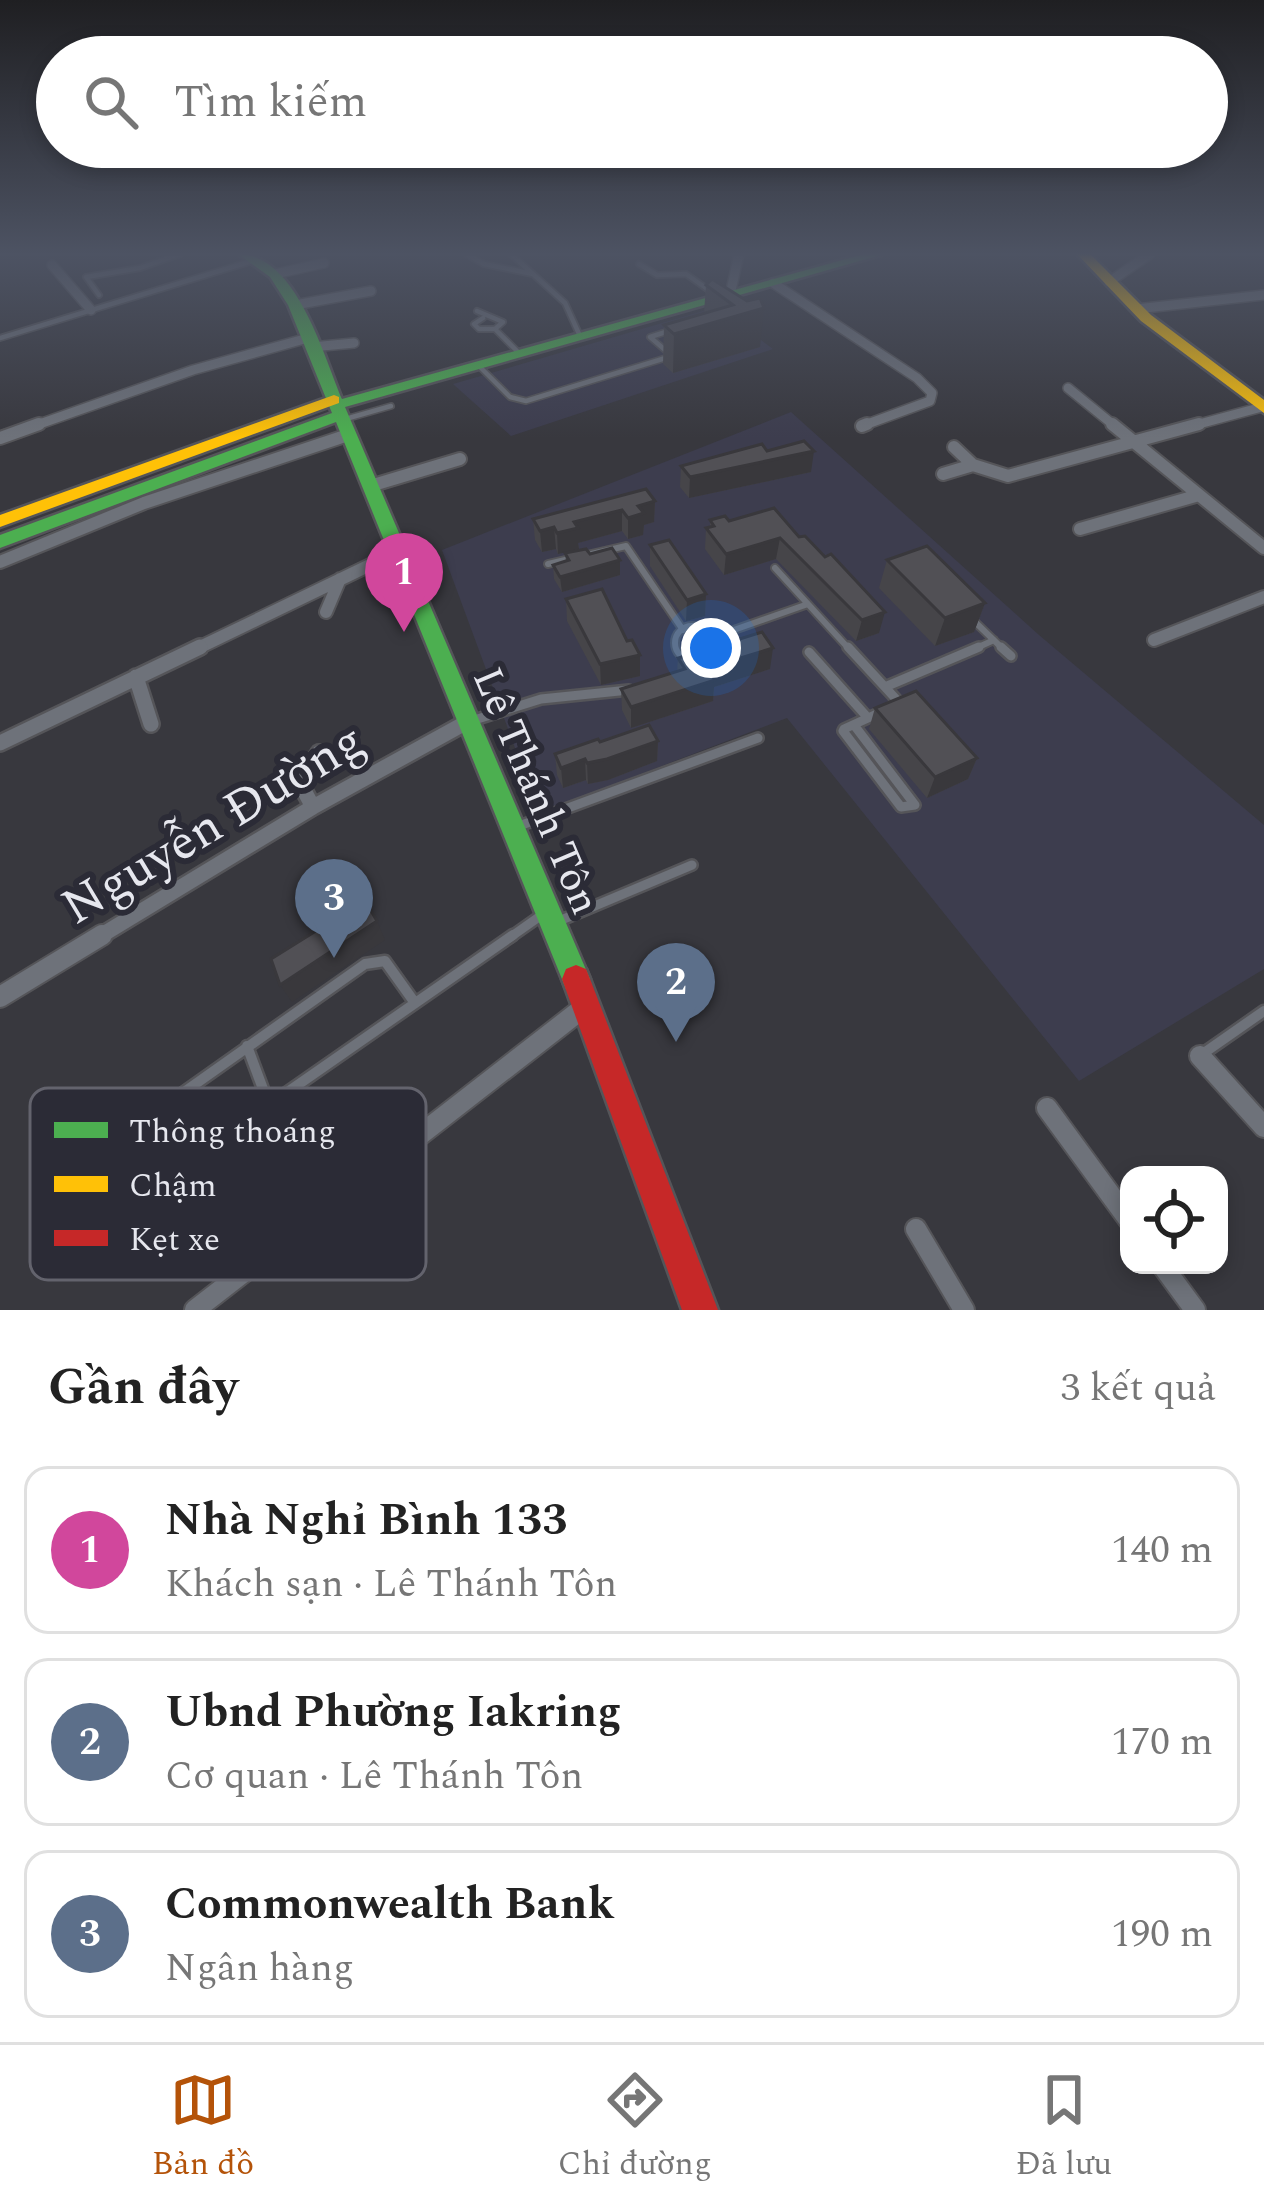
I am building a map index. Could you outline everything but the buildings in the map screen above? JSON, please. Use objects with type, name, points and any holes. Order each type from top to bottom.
[{"type":"street","name":"Lê Thánh Tôn","points":[[299,315],[586,1005],[700,1310]]},
{"type":"street","points":[[0,542],[478,365],[655,315]]},
{"type":"street","points":[[821,315],[917,377],[932,393],[930,401],[862,426]]},
{"type":"street","points":[[1144,315],[1263,407]]},
{"type":"street","points":[[0,439],[12,427],[194,370],[310,343],[354,343]]},
{"type":"street","points":[[1068,388],[1264,548]]},
{"type":"street","points":[[954,447],[973,465],[1005,476],[1263,407]]},
{"type":"street","points":[[0,521],[340,415]]},
{"type":"street","points":[[0,562],[340,415]]},
{"type":"street","points":[[370,486],[460,459]]},
{"type":"street","points":[[943,474],[973,465]]},
{"type":"street","points":[[1080,529],[1198,496]]},
{"type":"street","points":[[0,743],[398,552]]},
{"type":"street","points":[[326,611],[340,579]]},
{"type":"street","points":[[1154,640],[1264,597]]},
{"type":"street","points":[[136,677],[151,724]]},
{"type":"street","name":"Nguyễn Đường","points":[[0,997],[313,808],[467,722]]},
{"type":"street","points":[[313,808],[302,785],[319,753]]},
{"type":"street","points":[[426,1130],[586,1005]]},
{"type":"street","points":[[1200,1056],[1264,1127]]},
{"type":"street","points":[[1047,1108],[1120,1208]]},
{"type":"street","points":[[916,1228],[964,1310]]},
{"type":"street","points":[[1169,1274],[1195,1310]]},
{"type":"street","points":[[195,1310],[233,1280]]},
{"type":"lane","points":[[0,338],[74,315]]},
{"type":"lane","points":[[571,315],[580,336]]},
{"type":"lane","points":[[495,329],[502,320],[483,317],[476,327],[495,329],[519,353]]},
{"type":"lane","points":[[672,356],[650,338],[688,325]]},
{"type":"lane","points":[[478,365],[510,398],[526,401],[690,350]]},
{"type":"lane","points":[[340,415],[391,406]]},
{"type":"lane","points":[[548,564],[626,546],[683,630]]},
{"type":"lane","points":[[775,568],[885,687],[896,706],[844,729],[844,734],[901,807],[915,806],[854,725]]},
{"type":"lane","points":[[711,638],[808,604]]},
{"type":"lane","points":[[961,609],[1011,656]]},
{"type":"lane","points":[[684,656],[672,640],[683,630],[700,630],[711,638]]},
{"type":"lane","points":[[684,656],[709,652],[711,638]]},
{"type":"lane","points":[[885,687],[994,640]]},
{"type":"lane","points":[[809,652],[868,718]]},
{"type":"lane","points":[[676,670],[684,656]]},
{"type":"lane","points":[[467,722],[541,699],[605,696],[650,684]]},
{"type":"lane","points":[[512,828],[758,738]]},
{"type":"lane","points":[[293,1088],[415,1003],[550,918],[692,865]]},
{"type":"lane","points":[[189,1088],[377,960],[385,961],[415,1003]]},
{"type":"lane","points":[[1200,1056],[1264,1011]]},
{"type":"lane","points":[[247,1046],[263,1088]]},
{"type":"shaded area","points":[[689,315],[728,315],[773,349],[511,436],[453,384]]},
{"type":"shaded area","points":[[791,412],[1039,635],[1264,825],[1264,969],[1079,1081],[787,718],[539,813],[442,550]]},
{"type":"traffic: fast","points":[[299,315],[576,979]]},
{"type":"traffic: fast","points":[[336,405],[659,315]]},
{"type":"traffic: fast","points":[[0,542],[340,415]]},
{"type":"traffic: slow","points":[[1143,315],[1264,408]]},
{"type":"traffic: slow","points":[[0,521],[334,400]]},
{"type":"traffic: jam","points":[[576,979],[700,1310]]},
{"type":"place","name":"Nhà Nghỉ Bình 133","points":[[404,632]]},
{"type":"place","name":"Commonwealth Bank","points":[[334,958]]},
{"type":"place","name":"Ubnd Phường Iakring","points":[[676,1042]]}]
